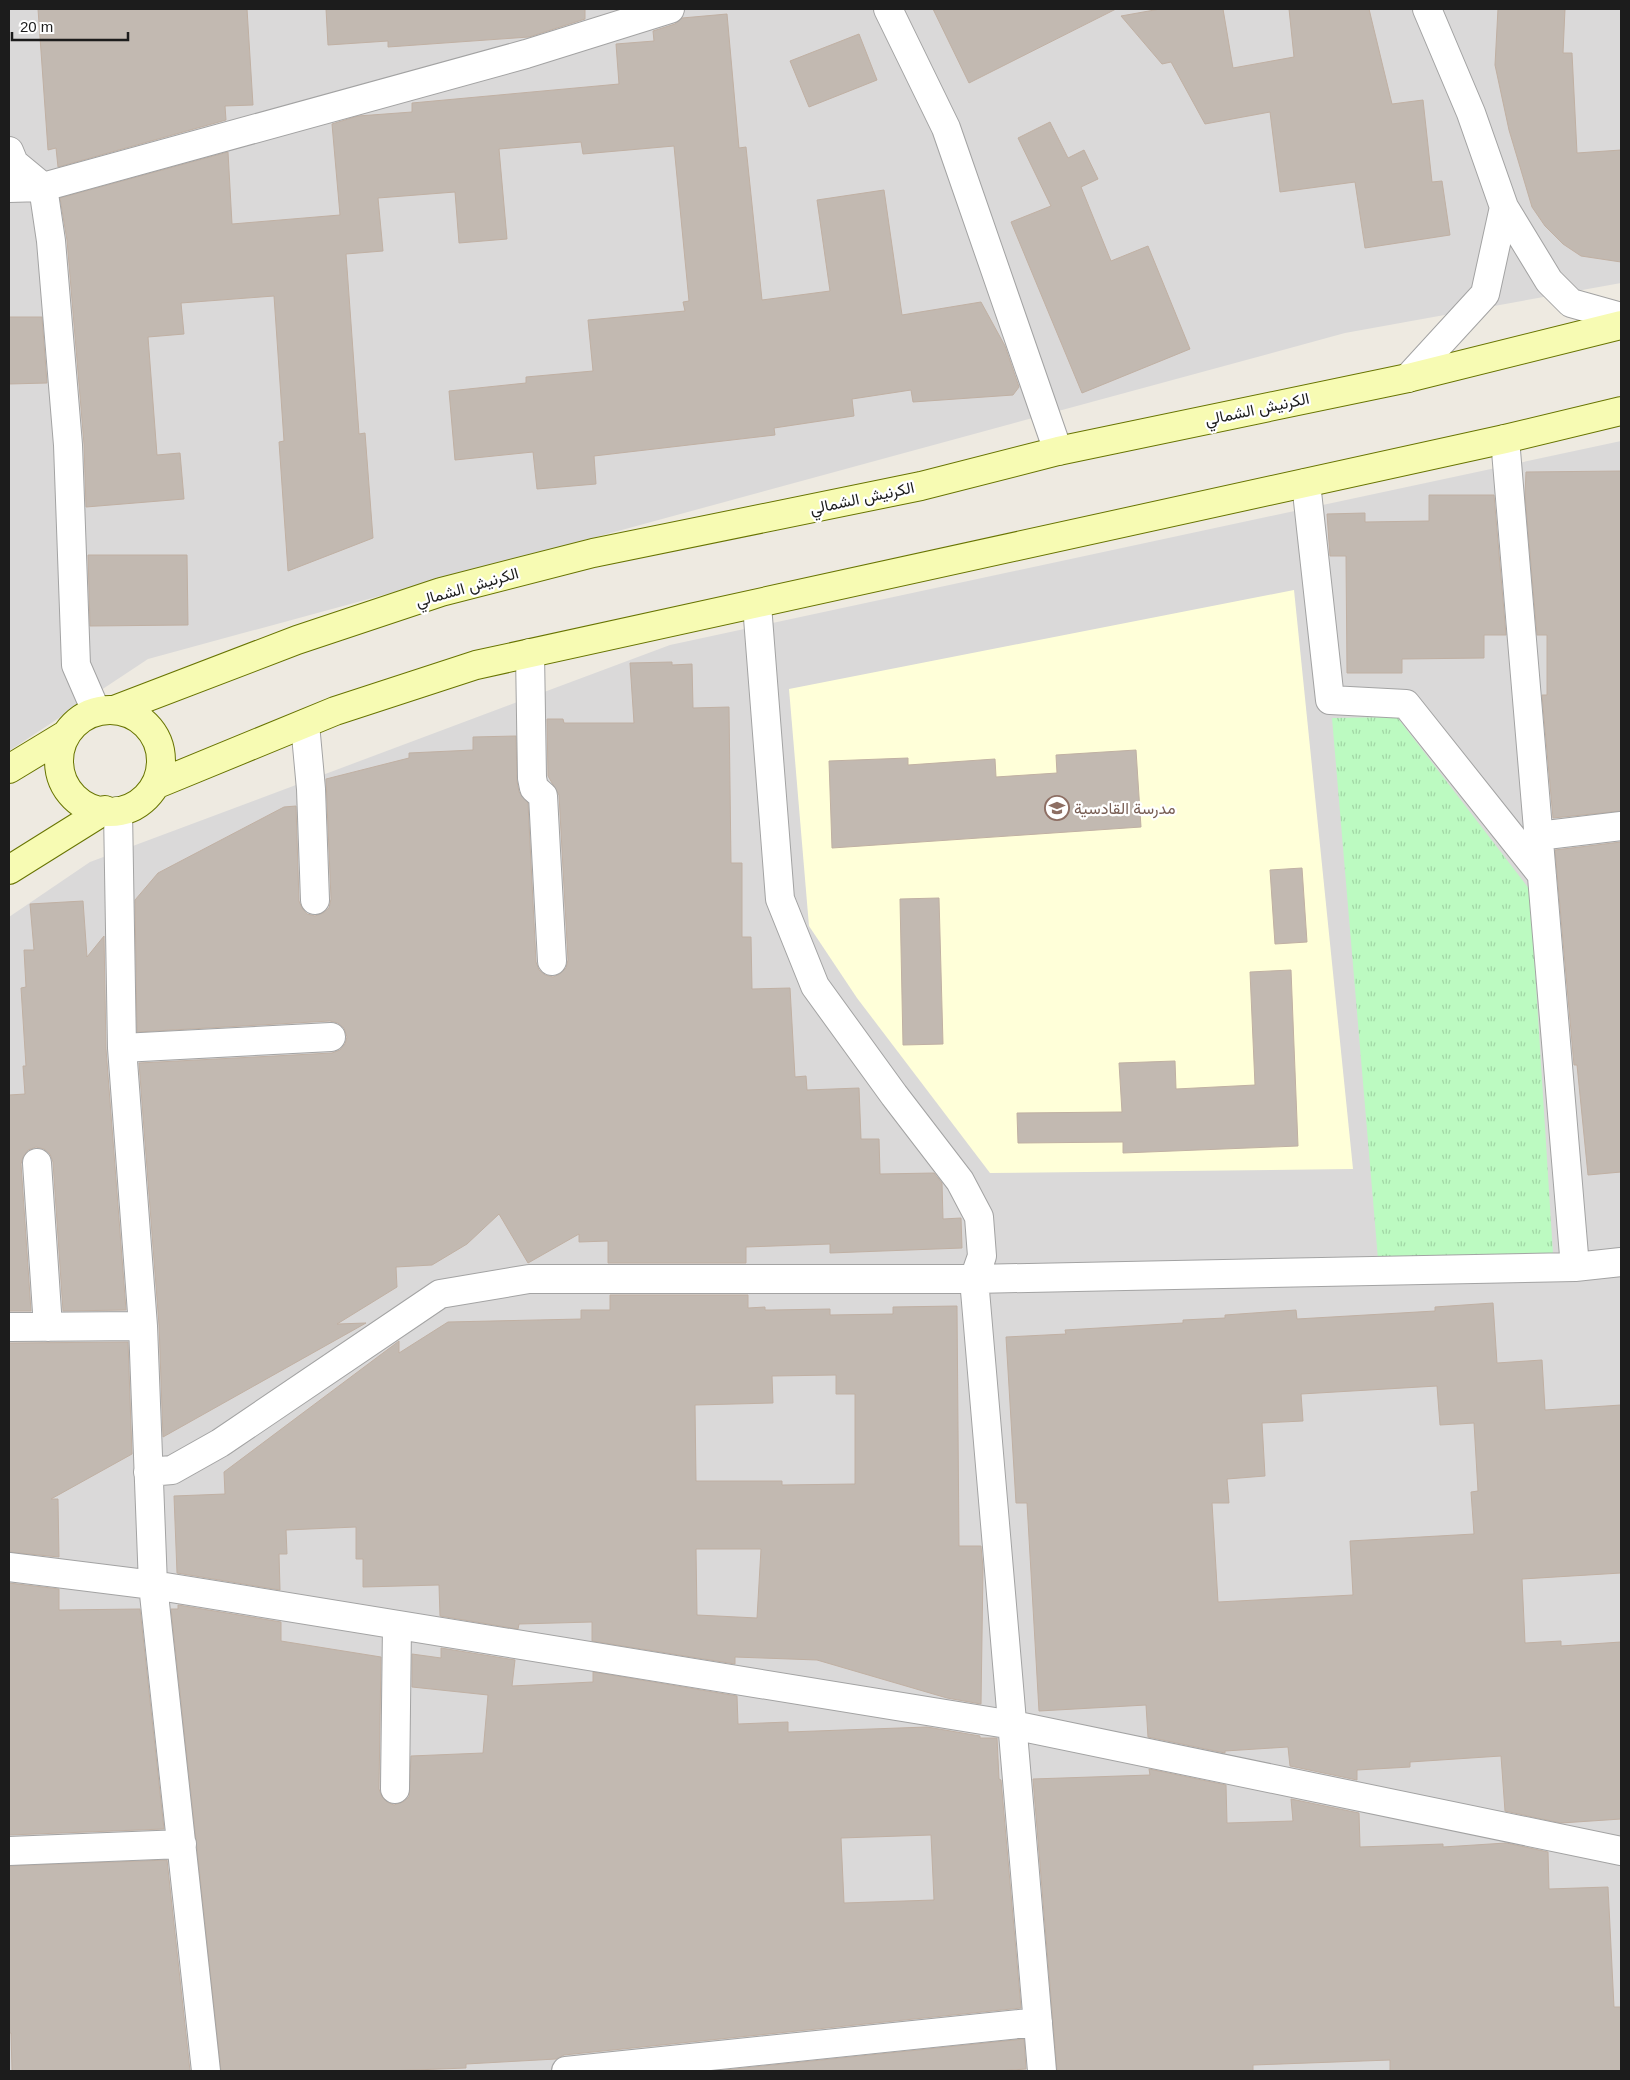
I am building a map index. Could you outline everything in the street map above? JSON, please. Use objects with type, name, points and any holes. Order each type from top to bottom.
[{"type":"main road","name":"الكرنيش الشمالي","points":[[105,711],[297,640],[441,592],[593,553],[921,486],[1058,451],[1408,378],[1621,325]]},
{"type":"main road","points":[[155,785],[335,711],[476,665],[627,630],[757,605],[1506,439],[1621,411]]},
{"type":"main road","points":[[9,769],[65,735],[77,721],[105,711],[136,717],[149,728],[159,747],[160,768],[155,785],[149,795],[135,806],[111,811],[92,810],[78,801],[65,788],[59,772],[59,752],[65,735]]},
{"type":"main road","points":[[9,870],[111,811]]},
{"type":"street","points":[[9,188],[43,187],[526,54],[670,9]]},
{"type":"street","points":[[888,9],[946,128],[1058,451]]},
{"type":"street","points":[[1427,9],[1472,113],[1504,207],[1549,281],[1571,303],[1621,317]]},
{"type":"street","points":[[9,151],[14,163],[43,187],[50,241],[68,445],[76,665],[105,711]]},
{"type":"street","points":[[1408,378],[1485,294],[1504,207]]},
{"type":"street","points":[[1506,439],[1574,1266]]},
{"type":"street","points":[[1306,483],[1330,700],[1406,704],[1542,875]]},
{"type":"street","points":[[757,605],[780,899],[815,986],[894,1096],[960,1181],[979,1217],[982,1256],[974,1280],[1042,2071]]},
{"type":"street","points":[[530,653],[532,778],[534,788],[543,796],[552,961]]},
{"type":"street","points":[[305,724],[311,789],[316,900]]},
{"type":"street","points":[[111,811],[122,1048],[143,1326],[153,1585],[206,2071]]},
{"type":"street","points":[[1538,836],[1621,826]]},
{"type":"street","points":[[122,1048],[331,1037]]},
{"type":"street","points":[[37,1163],[48,1326]]},
{"type":"street","points":[[148,1472],[172,1470],[220,1443],[440,1294],[530,1280],[974,1280],[1574,1266],[1621,1262]]},
{"type":"street","points":[[9,1327],[143,1326]]},
{"type":"street","points":[[9,1568],[153,1585],[1013,1725],[1621,1851]]},
{"type":"street","points":[[395,1789],[397,1625]]},
{"type":"street","points":[[9,1851],[182,1844]]},
{"type":"street","points":[[566,2071],[1038,2022]]},
{"type":"shaded area","points":[[9,9],[1621,9],[1621,283],[1345,333],[148,659],[9,751]]},
{"type":"shaded area","points":[[1621,441],[1621,2071],[9,2071],[9,917],[90,862],[670,645]]},
{"type":"shaded area","name":"مدرسة القادسية","points":[[1294,590],[1353,1169],[990,1173],[857,998],[809,926],[789,689]]},
{"type":"green space","points":[[1397,717],[1530,890],[1553,1254],[1378,1259],[1332,718]]},
{"type":"building","points":[[38,9],[247,9],[253,105],[225,106],[226,120],[58,167],[56,148],[48,150]]},
{"type":"building","points":[[326,9],[585,9],[585,19],[529,37],[388,47],[388,41],[328,45]]},
{"type":"building","points":[[933,9],[1116,9],[969,83]]},
{"type":"building","points":[[1160,9],[1223,9],[1233,68],[1294,57],[1289,9],[1369,9],[1392,104],[1423,100],[1432,182],[1442,181],[1450,235],[1365,248],[1355,182],[1280,192],[1270,112],[1205,124],[1171,62],[1162,64],[1121,16]]},
{"type":"building","points":[[1498,9],[1565,9],[1563,53],[1572,53],[1577,153],[1621,150],[1621,262],[1581,256],[1563,244],[1545,226],[1532,207],[1509,130],[1495,65]]},
{"type":"building","points":[[727,14],[739,148],[746,147],[762,300],[830,291],[817,200],[884,190],[902,315],[981,302],[1005,346],[1019,387],[1013,395],[913,402],[911,390],[852,399],[854,416],[774,428],[775,435],[594,456],[596,484],[537,489],[533,452],[455,460],[449,391],[526,383],[526,377],[593,371],[588,320],[685,311],[683,302],[689,301],[674,146],[583,154],[581,142],[499,149],[507,239],[459,243],[455,192],[378,198],[383,251],[346,254],[359,434],[365,433],[373,538],[288,571],[279,442],[284,441],[274,296],[181,303],[184,334],[148,337],[157,455],[180,453],[184,499],[86,507],[84,444],[67,240],[60,198],[228,152],[232,224],[340,215],[332,124],[358,116],[412,112],[412,103],[619,84],[616,44],[654,41],[653,31],[675,24],[682,18]]},
{"type":"building","points":[[859,34],[877,80],[809,107],[790,61]]},
{"type":"building","points":[[1050,122],[1068,158],[1084,150],[1098,179],[1081,187],[1111,261],[1148,246],[1190,349],[1082,393],[1011,222],[1051,206],[1018,138]]},
{"type":"building","points":[[9,317],[42,317],[47,383],[9,384]]},
{"type":"building","points":[[1621,471],[1621,811],[1553,818],[1542,695],[1547,695],[1547,635],[1537,635],[1525,495],[1526,472]]},
{"type":"building","points":[[1429,495],[1494,495],[1506,635],[1484,635],[1484,658],[1402,659],[1402,673],[1347,673],[1346,556],[1330,556],[1327,514],[1365,513],[1365,522],[1429,521]]},
{"type":"building","points":[[88,555],[187,555],[188,625],[90,626]]},
{"type":"building","points":[[672,662],[672,665],[692,664],[693,708],[729,707],[731,863],[742,863],[742,937],[751,937],[752,989],[790,988],[795,1077],[806,1076],[807,1090],[859,1088],[861,1139],[879,1139],[880,1174],[934,1173],[942,1183],[943,1219],[961,1218],[962,1248],[830,1253],[830,1244],[746,1247],[746,1263],[608,1263],[608,1241],[579,1242],[579,1234],[528,1263],[499,1214],[467,1244],[432,1265],[396,1267],[397,1287],[337,1324],[366,1323],[163,1437],[159,1325],[139,1063],[332,1053],[340,1050],[345,1044],[347,1037],[344,1028],[338,1023],[330,1021],[137,1032],[135,900],[158,873],[284,807],[296,806],[299,901],[307,914],[315,916],[323,913],[329,908],[331,899],[326,779],[409,758],[409,753],[473,750],[473,737],[516,736],[517,781],[519,792],[528,803],[536,962],[539,970],[545,975],[553,977],[560,974],[566,968],[568,960],[559,795],[548,776],[547,719],[563,719],[564,723],[634,723],[630,663]]},
{"type":"building","name":"مدرسة القادسية","points":[[1136,750],[1141,827],[832,848],[829,761],[908,758],[908,765],[995,759],[996,777],[1057,773],[1056,755]]},
{"type":"building","points":[[1621,842],[1621,1172],[1588,1175],[1577,1065],[1574,1065],[1555,850]]},
{"type":"building","points":[[1302,868],[1307,942],[1275,944],[1270,870]]},
{"type":"building","points":[[939,898],[943,1044],[903,1045],[900,899]]},
{"type":"building","points":[[83,901],[87,957],[104,936],[106,1049],[126,1310],[63,1311],[53,1162],[50,1154],[44,1149],[36,1147],[28,1150],[21,1164],[31,1311],[9,1311],[9,1095],[25,1094],[23,1066],[26,1066],[21,988],[26,987],[24,950],[34,950],[30,904]]},
{"type":"building","points":[[1291,970],[1298,1146],[1123,1153],[1123,1142],[1018,1143],[1017,1113],[1122,1112],[1119,1063],[1175,1061],[1176,1089],[1255,1085],[1250,972]]},
{"type":"building","points":[[610,1295],[748,1295],[748,1308],[765,1307],[765,1310],[830,1309],[830,1315],[893,1314],[893,1307],[957,1306],[959,1546],[981,1546],[983,1568],[981,1704],[947,1698],[817,1660],[735,1657],[735,1664],[592,1641],[592,1622],[519,1624],[518,1629],[440,1616],[439,1585],[363,1587],[363,1559],[356,1559],[356,1527],[286,1530],[287,1554],[279,1554],[280,1590],[177,1573],[174,1496],[225,1494],[224,1472],[399,1341],[399,1353],[448,1322],[581,1319],[581,1310],[610,1310]],"holes":[[[836,1375],[836,1394],[855,1394],[855,1484],[782,1485],[782,1481],[696,1481],[695,1405],[773,1403],[772,1376]],[[696,1549],[761,1549],[757,1618],[697,1615]]]},
{"type":"building","points":[[1493,1303],[1497,1363],[1542,1360],[1545,1410],[1621,1405],[1621,1573],[1522,1579],[1525,1643],[1561,1641],[1561,1646],[1621,1642],[1621,1819],[1561,1823],[1505,1811],[1501,1756],[1410,1762],[1410,1767],[1357,1770],[1357,1780],[1290,1766],[1288,1747],[1225,1751],[1225,1753],[1148,1737],[1146,1705],[1039,1711],[1027,1503],[1016,1503],[1006,1337],[1066,1334],[1065,1330],[1183,1323],[1183,1320],[1225,1318],[1225,1315],[1296,1310],[1297,1319],[1435,1311],[1435,1307]],"holes":[[[1437,1386],[1440,1425],[1474,1423],[1478,1491],[1471,1492],[1474,1534],[1350,1541],[1353,1595],[1218,1602],[1212,1503],[1229,1503],[1227,1479],[1265,1476],[1262,1423],[1303,1421],[1301,1394]]]},
{"type":"building","points":[[128,1342],[132,1454],[51,1499],[58,1499],[59,1557],[9,1552],[9,1343]]},
{"type":"building","points":[[9,1583],[59,1589],[59,1610],[140,1609],[164,1829],[9,1835]]},
{"type":"building","points":[[178,1605],[281,1622],[281,1641],[381,1657],[379,1789],[382,1797],[394,1805],[403,1802],[409,1797],[411,1756],[483,1753],[488,1695],[412,1687],[412,1654],[441,1658],[441,1648],[515,1660],[512,1686],[593,1682],[593,1672],[737,1696],[738,1724],[788,1722],[788,1732],[927,1727],[980,1736],[980,1738],[997,1738],[999,1779],[1001,1780],[1021,2008],[564,2055],[556,2059],[466,2064],[466,2068],[388,2071],[221,2071],[171,1609],[178,1609]],"holes":[[[931,1835],[934,1900],[844,1903],[841,1838]]]},
{"type":"building","points":[[1149,1769],[1226,1785],[1227,1823],[1293,1821],[1291,1799],[1359,1813],[1360,1847],[1443,1844],[1443,1847],[1506,1843],[1548,1852],[1549,1889],[1608,1887],[1614,2007],[1621,2007],[1621,2071],[1390,2071],[1390,2060],[1253,2065],[1253,2071],[1057,2071],[1033,1779],[1150,1775]]},
{"type":"building","points":[[167,1860],[190,2071],[12,2071],[11,2033],[9,2033],[9,1866]]},
{"type":"building","points":[[1024,2039],[1026,2069],[998,2071],[715,2071]]},
{"type":"place","name":"مدرسة القادسية","points":[[1057,808]]}]
